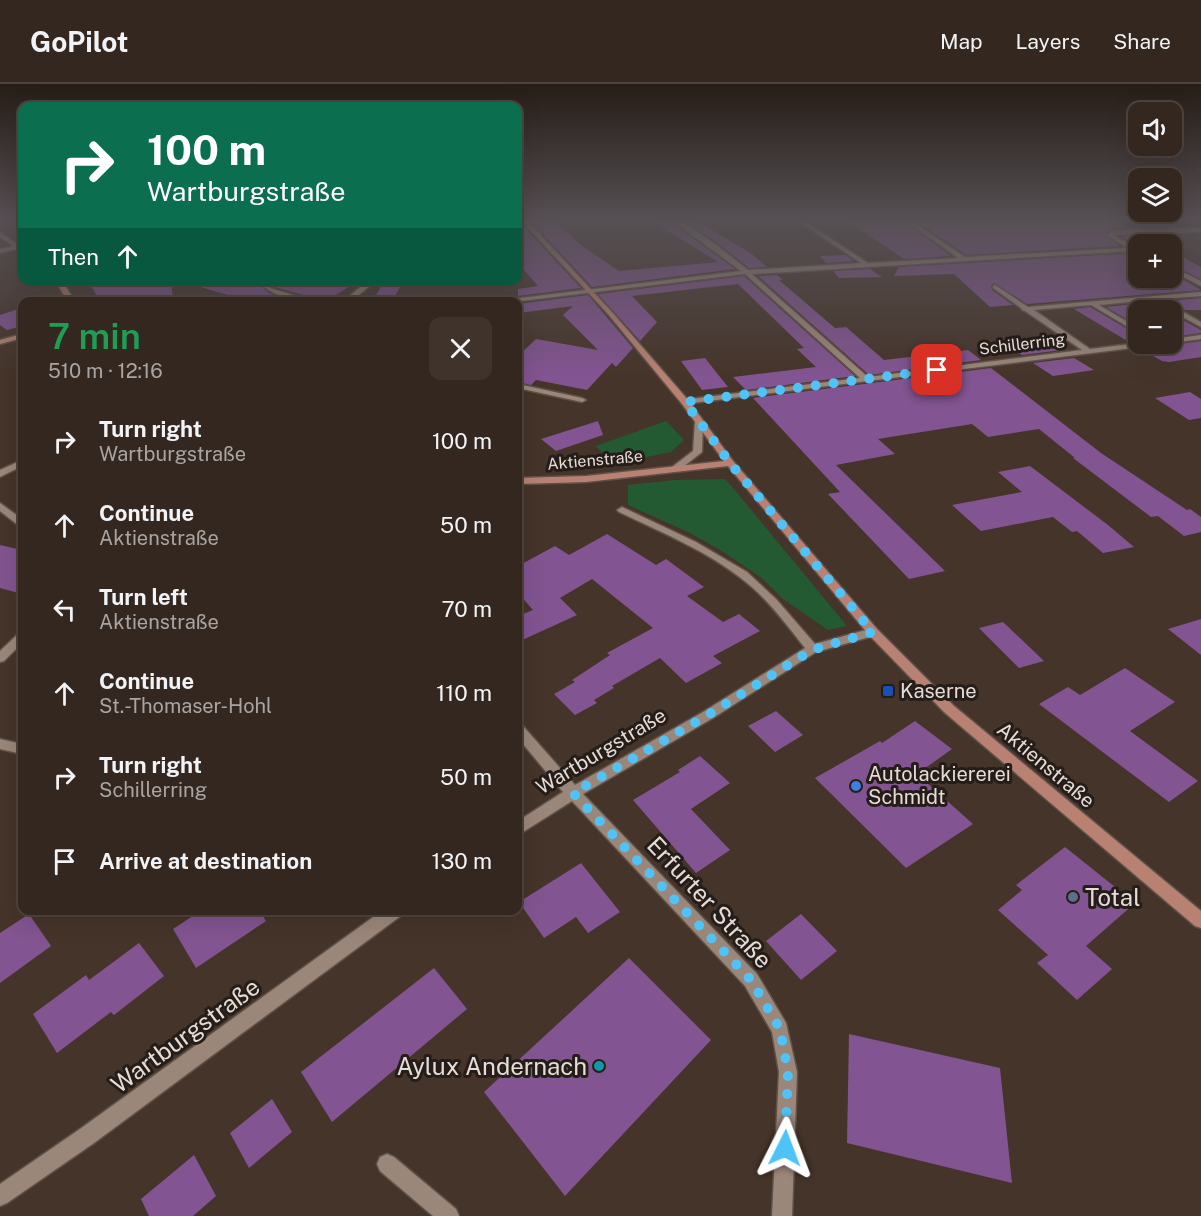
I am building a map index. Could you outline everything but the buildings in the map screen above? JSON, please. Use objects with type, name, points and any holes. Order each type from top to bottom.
[{"type":"street","points":[[571,272],[610,312],[685,402],[730,463]]},
{"type":"street","points":[[522,298],[747,272],[866,379]]},
{"type":"street","points":[[1182,274],[1201,284]]},
{"type":"street","points":[[264,285],[268,289],[296,297]]},
{"type":"street","points":[[352,297],[367,285]]},
{"type":"street","points":[[994,287],[1087,350]]},
{"type":"street","points":[[1024,309],[1201,294]]},
{"type":"street","points":[[1154,299],[1201,325]]},
{"type":"street","points":[[1093,304],[1128,325]]},
{"type":"street","points":[[0,342],[18,337]]},
{"type":"street","points":[[1182,340],[1201,337]]},
{"type":"street","name":"Schillerring","points":[[685,402],[1128,346]]},
{"type":"street","points":[[522,387],[582,400]]},
{"type":"street","points":[[675,469],[697,452],[699,422]]},
{"type":"street","name":"Aktienstraße","points":[[522,483],[586,479],[730,463],[873,632],[949,710],[1201,921]]},
{"type":"street","points":[[0,474],[18,465]]},
{"type":"street","points":[[0,506],[18,520]]},
{"type":"street","points":[[622,510],[684,540],[757,586],[788,618],[812,650],[873,632]]},
{"type":"street","points":[[0,658],[18,641]]},
{"type":"street","name":"Wartburgstraße","points":[[522,825],[812,650]]},
{"type":"street","name":"Erfurter Straße","points":[[522,735],[573,793],[751,980],[780,1029],[788,1072],[782,1216]]},
{"type":"street","points":[[0,744],[18,748]]},
{"type":"street","name":"Wartburgstraße","points":[[0,1196],[87,1136],[389,915]]},
{"type":"street","points":[[387,1164],[449,1216]]},
{"type":"green space","points":[[666,421],[684,440],[671,452],[613,464],[596,446]]},
{"type":"green space","points":[[725,479],[847,626],[828,630],[783,599],[763,579],[725,553],[690,533],[628,505],[628,485],[675,480]]},
{"type":"place","name":"Kaserne","points":[[888,691]]},
{"type":"place","name":"Autolackiererei Schmidt","points":[[856,786]]},
{"type":"place","name":"Total","points":[[1073,897]]},
{"type":"place","name":"Aylux Andernach","points":[[599,1066]]},
{"type":"route","points":[[785,1148],[788,1072],[780,1029],[751,980],[573,793],[708,715],[812,650],[873,632],[730,463],[685,402],[937,370]]}]
